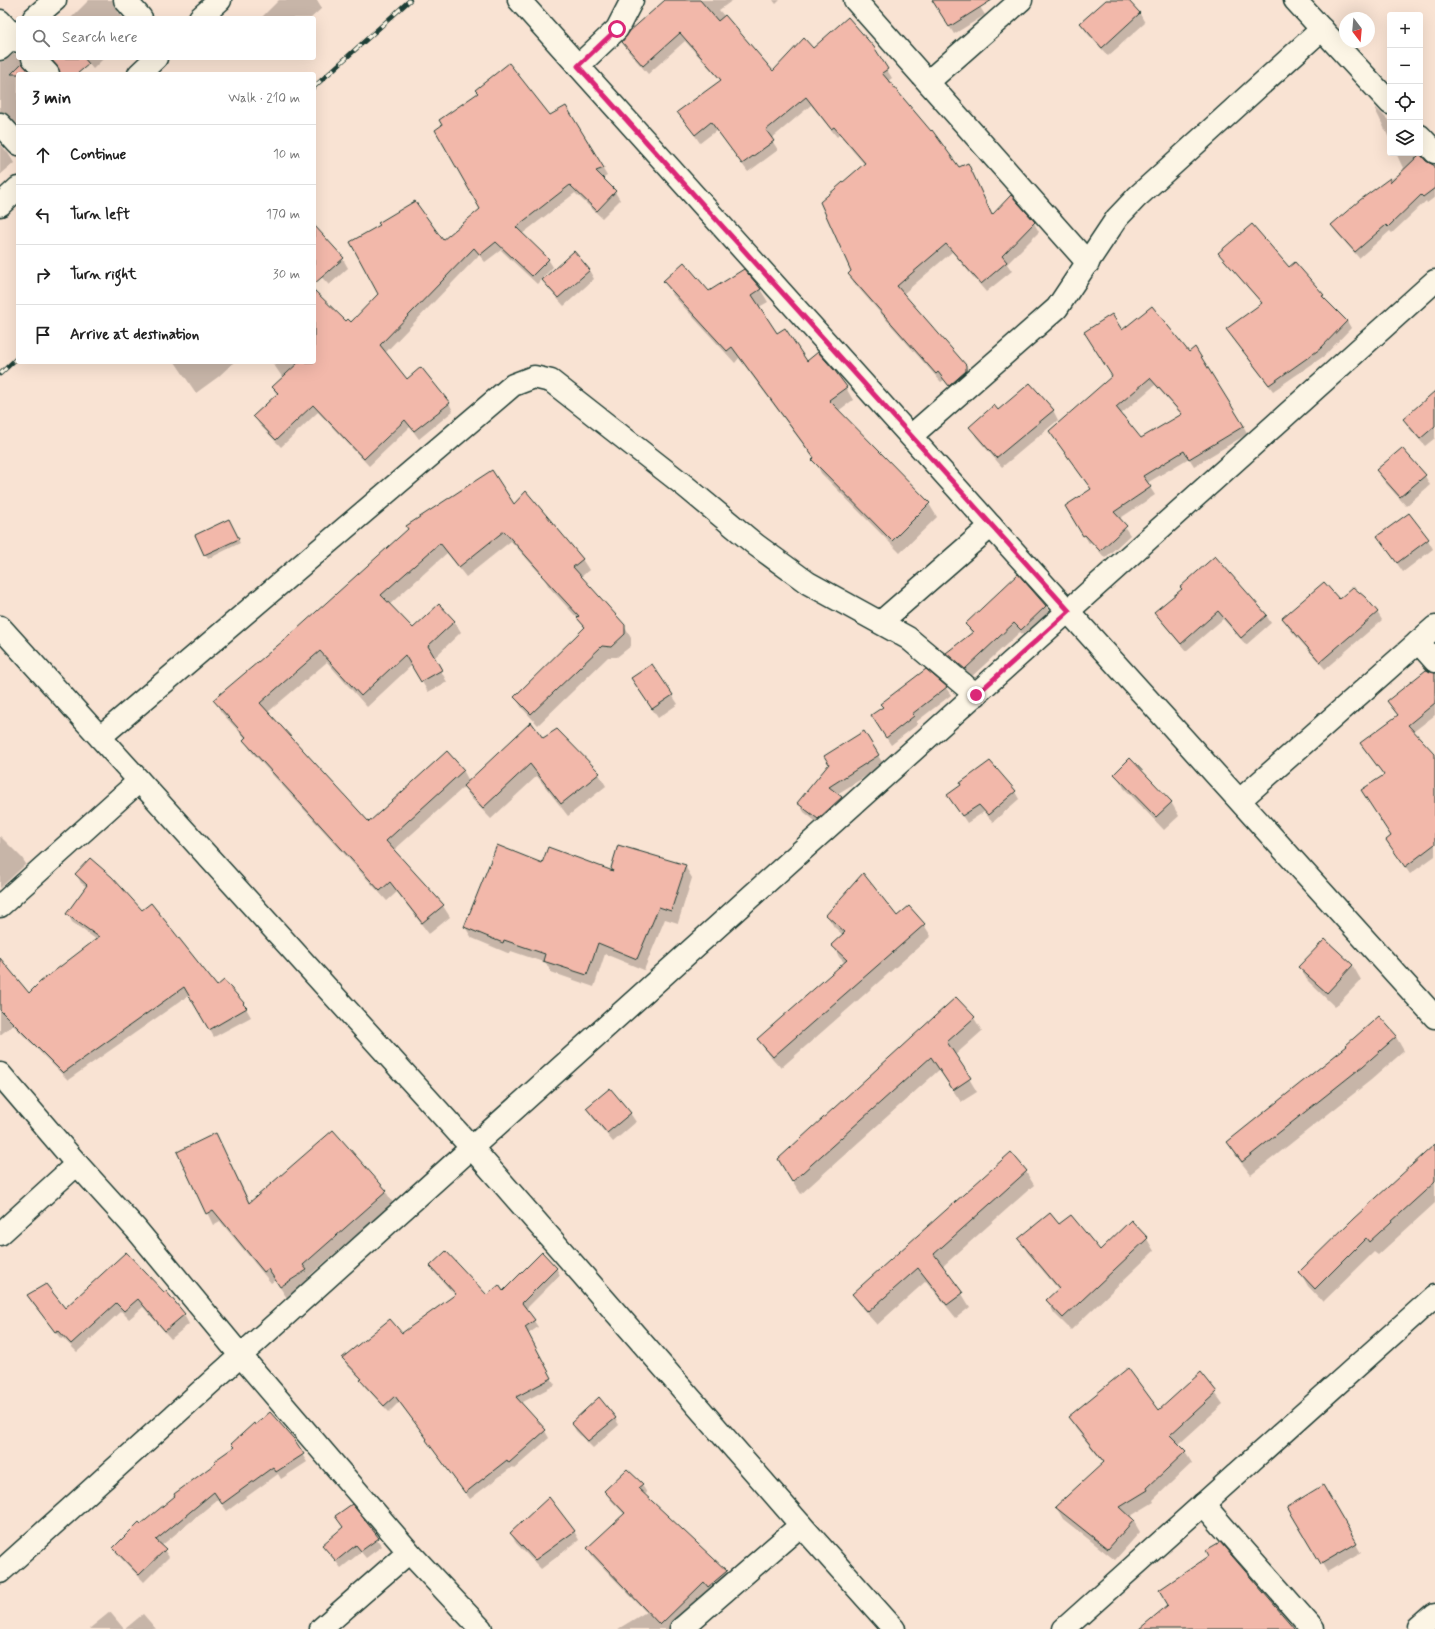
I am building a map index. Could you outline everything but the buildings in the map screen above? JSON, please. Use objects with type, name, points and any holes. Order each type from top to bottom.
[{"type":"street","points":[[36,16],[55,0]]},
{"type":"street","points":[[125,0],[139,16]]},
{"type":"street","points":[[202,16],[220,0]]},
{"type":"street","points":[[519,0],[991,526],[1435,1017]]},
{"type":"street","points":[[578,66],[617,29],[632,0]]},
{"type":"street","points":[[855,0],[1088,263]]},
{"type":"street","points":[[928,82],[1021,0]]},
{"type":"street","points":[[1295,0],[1387,100]]},
{"type":"street","points":[[911,436],[1057,308],[1118,218],[1138,197],[1322,29]]},
{"type":"street","points":[[35,60],[46,72]]},
{"type":"street","points":[[141,72],[154,60]]},
{"type":"street","points":[[0,124],[16,142]]},
{"type":"street","points":[[1423,139],[1435,152]]},
{"type":"street","points":[[0,205],[16,190]]},
{"type":"street","points":[[0,1572],[1435,281]]},
{"type":"street","points":[[100,737],[513,385],[534,377],[551,381],[685,486],[756,545],[808,583],[908,638],[976,695]]},
{"type":"street","points":[[881,622],[991,526]]},
{"type":"street","points":[[0,627],[472,1148],[801,1525],[894,1629]]},
{"type":"street","points":[[1240,800],[1435,627]]},
{"type":"street","points":[[1418,642],[1435,661]]},
{"type":"street","points":[[0,906],[139,781]]},
{"type":"street","points":[[0,1074],[77,1164],[136,1229],[241,1356],[409,1552],[481,1629]]},
{"type":"street","points":[[0,1234],[77,1164]]},
{"type":"street","points":[[1064,1629],[1435,1296]]},
{"type":"street","points":[[1203,1504],[1313,1629]]},
{"type":"street","points":[[681,1629],[801,1525]]},
{"type":"street","points":[[321,1629],[409,1552]]},
{"type":"street","points":[[1419,1629],[1435,1615]]},
{"type":"railway","points":[[316,85],[410,0]]},
{"type":"railway","points":[[0,374],[16,359]]},
{"type":"route","points":[[617,29],[578,66],[1069,611],[976,695]]}]
